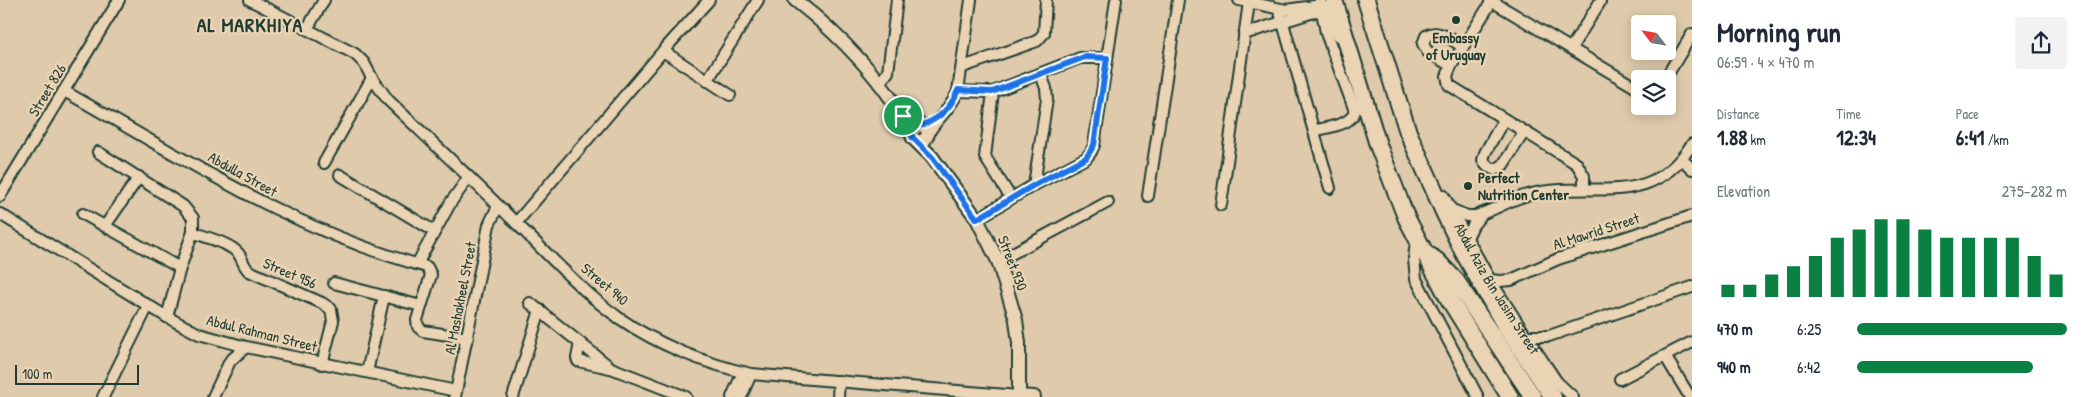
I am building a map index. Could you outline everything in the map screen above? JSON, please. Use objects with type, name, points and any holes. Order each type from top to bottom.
[{"type":"main road","name":"Abdul Aziz Bin Jasim Street","points":[[1366,0],[1408,132],[1427,175],[1466,255],[1507,329],[1535,361],[1553,397]]},
{"type":"main road","points":[[1324,3],[1347,44],[1384,161],[1406,217],[1449,299],[1506,394]]},
{"type":"main road","points":[[1420,245],[1456,281],[1533,397]]},
{"type":"main road","points":[[1535,361],[1562,397]]},
{"type":"street","name":"Street 826","points":[[0,196],[119,0]]},
{"type":"street","name":"Street 940","points":[[250,0],[361,59],[388,100],[469,176],[549,257],[587,292],[620,318],[653,338],[711,363],[747,373],[839,380],[959,394],[1034,397]]},
{"type":"street","points":[[307,29],[324,0]]},
{"type":"street","points":[[516,223],[709,0]]},
{"type":"street","points":[[707,81],[758,0]]},
{"type":"street","name":"Street 930","points":[[795,0],[842,42],[879,84],[903,116],[921,133],[932,157],[977,219],[998,261],[1016,320],[1019,343],[1019,396]]},
{"type":"street","points":[[879,84],[888,72],[897,0]]},
{"type":"street","points":[[921,133],[953,102],[958,90],[963,67],[970,0]]},
{"type":"street","points":[[963,67],[1037,41],[1044,33],[1046,0]]},
{"type":"street","points":[[977,219],[1034,185],[1086,158],[1091,152],[1094,145],[1116,0]]},
{"type":"street","points":[[1148,196],[1178,0]]},
{"type":"street","points":[[1584,189],[1584,176],[1577,164],[1449,85],[1447,76],[1451,66],[1491,0],[1631,85]]},
{"type":"street","points":[[1222,206],[1244,34],[1244,1],[1293,10],[1324,3]]},
{"type":"street","points":[[1571,48],[1599,1]]},
{"type":"street","points":[[1244,34],[1283,22],[1324,3]]},
{"type":"street","points":[[1314,131],[1347,122],[1354,115],[1326,33],[1324,3]]},
{"type":"street","points":[[1280,9],[1330,188]]},
{"type":"street","points":[[1451,66],[1427,51],[1423,44],[1426,36],[1439,32],[1463,47]]},
{"type":"street","points":[[1670,70],[1692,34]]},
{"type":"street","points":[[663,51],[730,95]]},
{"type":"street","points":[[958,90],[992,92],[1080,58],[1107,58]]},
{"type":"street","points":[[1034,185],[1047,99],[1046,88],[1040,75]]},
{"type":"street","points":[[324,163],[372,78]]},
{"type":"street","name":"Abdulla Street","points":[[64,92],[292,218],[325,232],[417,264]]},
{"type":"street","points":[[992,92],[985,157],[1011,198]]},
{"type":"street","points":[[1504,119],[1485,153],[1483,160],[1487,166],[1495,170],[1503,165],[1524,132]]},
{"type":"street","points":[[1452,210],[1467,216],[1482,214],[1528,195],[1640,186],[1666,175],[1682,159],[1692,144]]},
{"type":"street","points":[[98,152],[188,210],[193,218],[193,232],[180,268],[167,317]]},
{"type":"street","points":[[1682,159],[1692,169]]},
{"type":"street","points":[[340,175],[434,231]]},
{"type":"street","name":"Abdul Aziz Bin Jasim Street","points":[[1427,175],[1452,210],[1490,280],[1526,336],[1535,361],[1573,397]]},
{"type":"street","points":[[468,338],[420,329],[417,320],[431,275],[427,267],[417,264],[434,231],[469,176]]},
{"type":"street","points":[[105,226],[139,177]]},
{"type":"street","points":[[998,261],[1108,202]]},
{"type":"street","name":"Al Mashakheel Street","points":[[456,394],[489,225],[498,206]]},
{"type":"street","name":"Abdul Rahman Street","points":[[0,214],[187,329],[246,347],[367,372],[456,394]]},
{"type":"street","points":[[82,214],[180,268]]},
{"type":"street","points":[[1467,238],[1473,225],[1482,214]]},
{"type":"street","name":"Al Mawrid Street","points":[[1490,280],[1500,282],[1511,280],[1558,259],[1692,216]]},
{"type":"street","name":"Street 956","points":[[193,232],[236,251],[248,271],[322,303],[331,309],[333,321],[322,364]]},
{"type":"street","points":[[1420,245],[1414,259],[1416,279],[1478,397]]},
{"type":"street","points":[[1501,297],[1504,288],[1511,280]]},
{"type":"street","points":[[334,283],[421,306]]},
{"type":"street","points":[[1526,336],[1549,336],[1692,287]]},
{"type":"street","points":[[367,372],[384,296]]},
{"type":"street","points":[[530,303],[611,368]]},
{"type":"street","points":[[104,397],[148,306]]},
{"type":"street","points":[[513,397],[540,310]]},
{"type":"street","points":[[1535,361],[1549,336]]},
{"type":"street","points":[[224,341],[228,354],[226,368]]},
{"type":"street","points":[[1620,379],[1692,342]]},
{"type":"street","points":[[580,343],[578,362],[611,368],[672,394],[686,397]]},
{"type":"street","points":[[214,397],[226,368],[234,356],[246,347]]},
{"type":"street","points":[[1665,356],[1691,397]]},
{"type":"street","points":[[732,397],[747,373]]},
{"type":"street","points":[[741,397],[747,373]]},
{"type":"street","points":[[838,397],[839,380]]},
{"type":"place","name":"Embassy of Uruguay","points":[[1456,20]]},
{"type":"place","name":"Perfect Nutrition Center","points":[[1468,186]]},
{"type":"district","name":"AL MARKHIYA","points":[[250,24]]},
{"type":"route","points":[[1080,58],[1107,58],[1094,145],[1091,152],[1086,158],[1034,185],[977,219],[932,157],[913,138],[903,116],[922,125],[940,116],[953,102],[958,90],[982,93],[992,92],[1080,58]]}]
